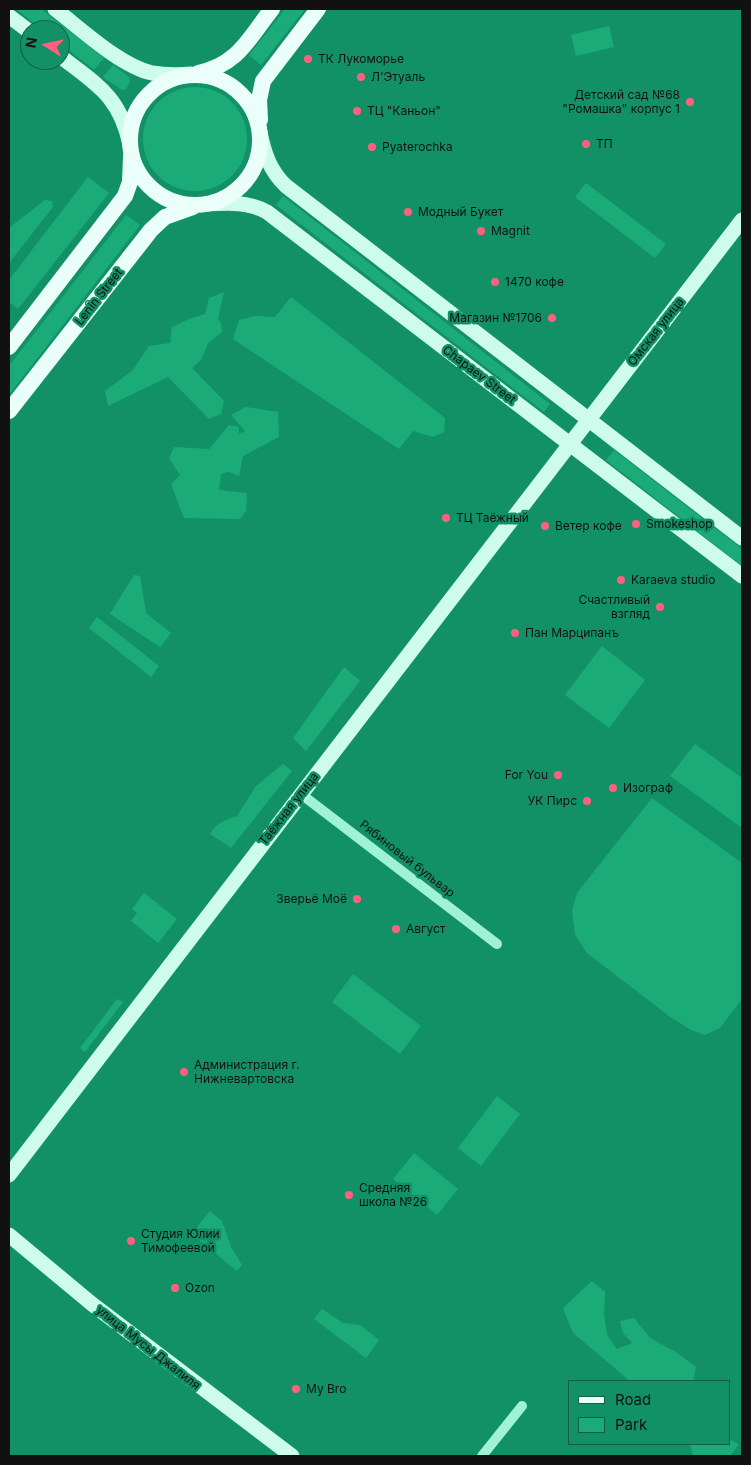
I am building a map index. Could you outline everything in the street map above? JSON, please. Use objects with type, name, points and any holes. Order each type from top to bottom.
[{"type":"main road","points":[[55,9],[113,54],[141,69],[160,74],[202,74],[218,78],[232,86],[241,93],[254,111],[265,153],[280,180],[286,186],[742,538]]},
{"type":"main road","points":[[9,347],[125,196],[131,173],[130,145],[133,118],[144,99],[151,91],[170,79],[216,68],[234,57],[272,9]]},
{"type":"main road","points":[[70,64],[103,91],[118,107],[126,127],[134,162],[146,184],[167,199],[179,203],[205,204],[228,196],[247,179],[254,169],[258,157],[260,132],[259,100],[263,81],[318,9]]},
{"type":"main road","points":[[9,16],[20,24]]},
{"type":"main road","name":"Chapaev Street","points":[[205,204],[227,203],[248,205],[267,212],[742,576]]},
{"type":"main road","name":"Lenin Street","points":[[9,411],[151,230],[172,213],[205,204]]},
{"type":"main road","name":"Омская улица","points":[[570,444],[742,220]]},
{"type":"main road","name":"Таёжная улица","points":[[9,1175],[570,444]]},
{"type":"main road","name":"улица Мусы Джалиля","points":[[9,1235],[92,1304],[292,1456]]},
{"type":"street","name":"Рябиновый бульвар","points":[[301,794],[497,944]]},
{"type":"street","points":[[482,1456],[522,1406]]},
{"type":"green space","points":[[16,9],[41,9],[55,20],[30,20]]},
{"type":"green space","points":[[285,9],[305,9],[261,65],[249,55]]},
{"type":"green space","points":[[609,26],[614,47],[576,56],[571,35]]},
{"type":"green space","points":[[70,32],[104,58],[94,70],[70,51]]},
{"type":"green space","points":[[113,65],[129,77],[130,81],[126,89],[122,90],[103,77]]},
{"type":"green space","points":[[195,87],[215,91],[232,102],[243,119],[247,139],[243,159],[232,176],[215,187],[195,191],[175,187],[158,176],[147,159],[143,139],[147,119],[158,102],[175,91]]},
{"type":"green space","points":[[88,177],[109,193],[18,309],[9,302],[9,280]]},
{"type":"green space","points":[[586,183],[666,244],[655,258],[575,197]]},
{"type":"green space","points":[[283,196],[550,404],[544,412],[276,205]]},
{"type":"green space","points":[[45,200],[52,201],[53,207],[9,263],[9,228]]},
{"type":"green space","points":[[126,215],[140,225],[9,395],[9,366]]},
{"type":"green space","points":[[224,292],[218,319],[221,323],[222,332],[208,343],[201,360],[192,368],[224,401],[221,414],[209,419],[168,377],[108,406],[105,391],[133,370],[149,346],[170,343],[172,327],[205,314],[209,298]]},
{"type":"green space","points":[[291,297],[445,418],[444,432],[433,437],[413,431],[399,449],[233,339],[239,320],[255,316],[275,317]]},
{"type":"green space","points":[[246,407],[278,412],[279,437],[243,456],[239,476],[229,472],[221,474],[219,490],[247,493],[246,511],[240,519],[184,518],[171,484],[180,475],[169,458],[174,447],[209,449],[229,425],[239,427],[239,434],[245,431],[231,415]]},
{"type":"green space","points":[[614,450],[742,549],[742,566],[606,460]]},
{"type":"green space","points":[[134,575],[140,576],[146,613],[171,633],[160,647],[110,614]]},
{"type":"green space","points":[[97,617],[159,666],[151,677],[89,628]]},
{"type":"green space","points":[[602,646],[645,680],[609,728],[565,695]]},
{"type":"green space","points":[[344,667],[360,681],[306,751],[293,738]]},
{"type":"green space","points":[[695,744],[742,778],[742,828],[670,776]]},
{"type":"green space","points":[[283,764],[292,771],[231,848],[210,834],[218,825],[237,816],[256,786]]},
{"type":"green space","points":[[652,798],[742,863],[742,999],[720,1028],[705,1035],[691,1030],[669,1016],[587,953],[575,935],[572,911],[577,893]]},
{"type":"green space","points":[[144,893],[177,919],[158,943],[131,921],[137,913],[132,909]]},
{"type":"green space","points":[[353,974],[421,1026],[400,1054],[332,1002]]},
{"type":"green space","points":[[117,999],[123,1002],[85,1052],[80,1048]]},
{"type":"green space","points":[[497,1096],[520,1114],[481,1166],[458,1148]]},
{"type":"green space","points":[[414,1153],[458,1189],[437,1215],[393,1179]]},
{"type":"green space","points":[[210,1211],[222,1221],[231,1247],[242,1265],[237,1271],[195,1237],[193,1232]]},
{"type":"green space","points":[[592,1281],[605,1292],[604,1313],[607,1335],[617,1349],[632,1343],[623,1333],[620,1321],[634,1318],[650,1338],[676,1352],[696,1367],[693,1380],[629,1380],[573,1333],[563,1308]]},
{"type":"green space","points":[[322,1309],[343,1323],[360,1325],[379,1340],[366,1358],[314,1319]]},
{"type":"green space","points":[[731,1440],[739,1444],[730,1456],[693,1456],[690,1445],[731,1445]]},
{"type":"place","name":"ТК Лукоморье","points":[[308,59]]},
{"type":"place","name":"Л'Этуаль","points":[[361,77]]},
{"type":"place","name":"Детский сад №68 \"Ромашка\" корпус 1","points":[[690,102]]},
{"type":"place","name":"ТЦ \"Каньон\"","points":[[357,111]]},
{"type":"place","name":"ТП","points":[[586,144]]},
{"type":"place","name":"Pyaterochka","points":[[372,147]]},
{"type":"place","name":"Модный Букет","points":[[408,212]]},
{"type":"place","name":"Magnit","points":[[481,231]]},
{"type":"place","name":"1470 кофе","points":[[495,282]]},
{"type":"place","name":"Магазин №1706","points":[[552,318]]},
{"type":"place","name":"ТЦ Таёжный","points":[[446,518]]},
{"type":"place","name":"Smokeshop","points":[[636,524]]},
{"type":"place","name":"Ветер кофе","points":[[545,526]]},
{"type":"place","name":"Karaeva studio","points":[[621,580]]},
{"type":"place","name":"Счастливый взгляд","points":[[660,607]]},
{"type":"place","name":"Пан Марципанъ","points":[[515,633]]},
{"type":"place","name":"For You","points":[[558,775]]},
{"type":"place","name":"Изограф","points":[[613,788]]},
{"type":"place","name":"УК Пирс","points":[[587,801]]},
{"type":"place","name":"Зверьё Моё","points":[[357,899]]},
{"type":"place","name":"Август","points":[[396,929]]},
{"type":"place","name":"Администрация г. Нижневартовска","points":[[184,1072]]},
{"type":"place","name":"Средняя школа №26","points":[[349,1195]]},
{"type":"place","name":"Студия Юлии Тимофеевой","points":[[131,1241]]},
{"type":"place","name":"Ozon","points":[[175,1288]]},
{"type":"place","name":"My Bro","points":[[296,1389]]}]
